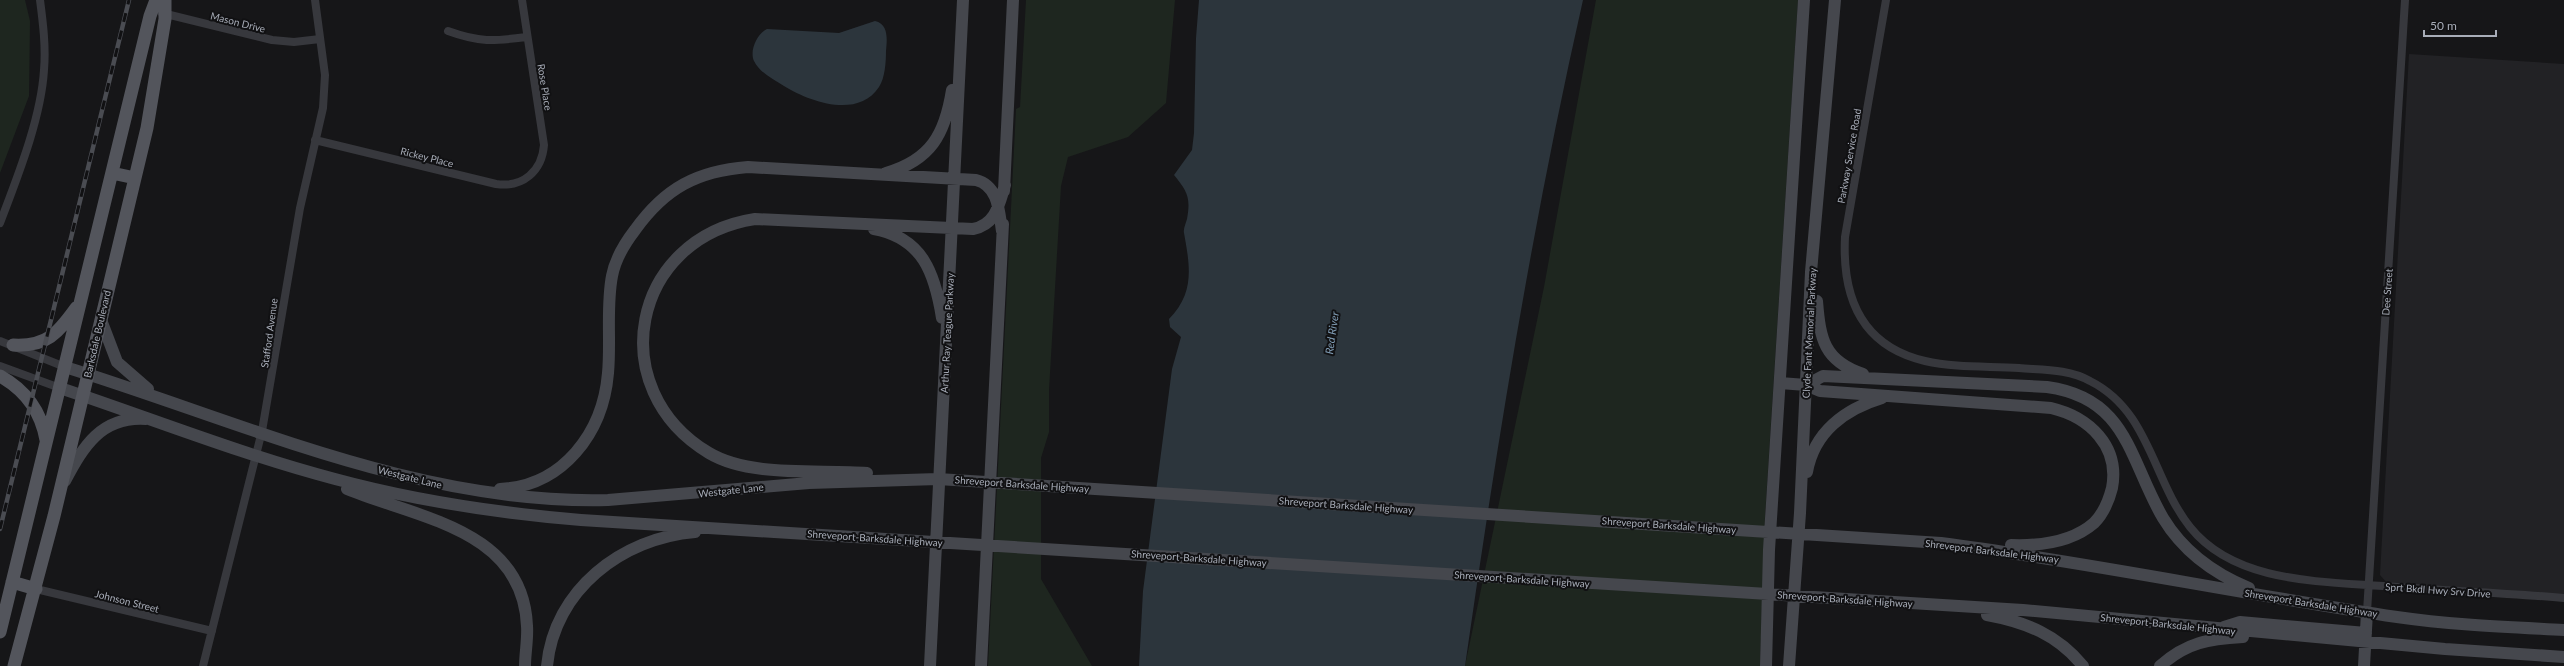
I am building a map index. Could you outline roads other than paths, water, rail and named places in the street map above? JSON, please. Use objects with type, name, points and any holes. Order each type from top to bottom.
[{"type":"main road","name":"Barksdale Boulevard","points":[[14,666],[36,589],[135,178],[152,101],[166,14],[165,0]]},
{"type":"main road","name":"Arthur Ray Teague Parkway","points":[[930,666],[963,0]]},
{"type":"main road","points":[[981,666],[1013,0]]},
{"type":"main road","points":[[1766,666],[1769,550],[1804,0]]},
{"type":"main road","name":"Clyde Fant Memorial Parkway","points":[[1789,666],[1800,513],[1811,272],[1835,0]]},
{"type":"main road","points":[[0,632],[154,5]]},
{"type":"main road","points":[[878,176],[914,161],[938,139],[948,112],[961,38]]},
{"type":"main road","points":[[469,491],[516,488],[536,482],[558,471],[575,455],[588,437],[598,419],[608,373],[612,276],[628,240],[664,196],[699,176],[731,168],[748,167],[878,176],[976,180],[985,184],[992,191],[998,206],[1002,231]]},
{"type":"main road","points":[[112,173],[135,178]]},
{"type":"main road","points":[[938,479],[846,471],[767,469],[745,466],[710,454],[674,424],[662,408],[653,391],[644,357],[643,337],[650,297],[660,278],[675,259],[713,231],[733,222],[755,219],[845,225],[952,228],[982,227],[993,219],[1004,185]]},
{"type":"main road","points":[[845,225],[891,234],[904,241],[922,257],[936,284],[946,343]]},
{"type":"main road","points":[[1811,272],[1819,330],[1828,351],[1851,370],[1876,378]]},
{"type":"main road","points":[[13,345],[30,345],[50,338],[63,327],[81,300]]},
{"type":"main road","points":[[101,320],[117,362],[155,395]]},
{"type":"main road","name":"Westgate Lane","points":[[65,366],[400,476],[469,491],[533,498],[587,501],[684,495],[768,486]]},
{"type":"main road","points":[[0,376],[19,388],[31,402],[41,420],[47,444]]},
{"type":"main road","points":[[1806,385],[1822,376],[2047,388],[2065,390],[2082,395],[2104,410],[2124,436],[2163,519],[2183,544],[2222,576],[2264,595]]},
{"type":"main road","points":[[1780,383],[1806,385],[1820,391],[2051,408],[2067,412],[2091,426],[2108,450],[2113,479],[2110,495],[2094,522],[2081,532],[2057,542],[2023,546],[1941,543]]},
{"type":"main road","name":"Westgate Lane","points":[[60,388],[316,474],[411,497],[504,513],[581,520],[752,530]]},
{"type":"main road","points":[[1800,513],[1808,469],[1819,441],[1837,420],[1849,410],[1863,403],[1888,396]]},
{"type":"main road","points":[[61,488],[80,452],[98,433],[129,420],[156,420]]},
{"type":"main road","points":[[316,474],[350,491],[464,532],[497,556],[513,578],[522,599],[527,626],[525,666]]},
{"type":"main road","name":"Shreveport Barksdale Highway","points":[[768,486],[861,480],[938,479],[1941,543],[2047,557],[2213,588],[2367,612],[2458,623],[2564,630]]},
{"type":"main road","points":[[547,666],[553,639],[573,599],[589,579],[614,558],[632,548],[655,540],[684,533],[738,529]]},
{"type":"main road","name":"Shreveport-Barksdale Highway","points":[[752,530],[2023,610],[2291,635]]},
{"type":"main road","points":[[12,582],[36,589]]},
{"type":"main road","points":[[1935,605],[2025,623],[2065,646],[2084,666]]},
{"type":"main road","points":[[2364,666],[2367,612]]},
{"type":"main road","points":[[2218,629],[2240,622],[2366,637],[2564,657]]},
{"type":"main road","points":[[2160,666],[2170,658],[2198,642],[2226,638],[2291,635],[2366,637]]},
{"type":"street","points":[[0,223],[28,142],[42,85],[44,70],[40,0]]},
{"type":"street","name":"Stafford Avenue","points":[[204,666],[262,431],[292,251],[325,86],[315,0]]},
{"type":"street","name":"Rose Place","points":[[522,0],[544,145],[542,160],[532,174]]},
{"type":"street","name":"Parkway Service Road","points":[[1886,0],[1845,237],[1845,274],[1849,292],[1860,314],[1872,332],[1904,354],[1924,361],[2058,371],[2089,380],[2122,404],[2136,422],[2179,511],[2192,529],[2212,548],[2230,559],[2258,570],[2296,578],[2370,584]]},
{"type":"street","name":"Dee Street","points":[[2370,584],[2405,0]]},
{"type":"street","name":"Mason Drive","points":[[154,5],[166,14],[272,40],[294,42],[320,39]]},
{"type":"street","points":[[448,31],[466,38],[487,42],[527,37]]},
{"type":"street","name":"Rickey Place","points":[[315,140],[504,185],[519,182],[532,174]]},
{"type":"street","points":[[0,341],[65,366]]},
{"type":"street","points":[[0,366],[60,388]]},
{"type":"street","points":[[2367,612],[2370,584]]},
{"type":"street","name":"Sprt Bkdl Hwy Srv Drive","points":[[2370,584],[2564,598]]},
{"type":"street","name":"Johnson Street","points":[[36,589],[212,631]]},
{"type":"water","name":"Red River","points":[[1199,0],[1583,0],[1548,166],[1517,332],[1465,666],[1139,666],[1143,591],[1172,369],[1181,337],[1170,327],[1169,319],[1183,299],[1187,289],[1189,268],[1184,231],[1187,219],[1188,200],[1185,190],[1174,175],[1192,150],[1194,133],[1196,38]]},
{"type":"water","points":[[875,21],[883,25],[886,33],[887,42],[884,75],[879,87],[870,97],[859,103],[847,105],[833,104],[820,102],[807,97],[784,86],[767,75],[754,61],[753,52],[755,42],[760,34],[767,29],[839,33]]},
{"type":"railway","points":[[0,529],[129,0]]}]
